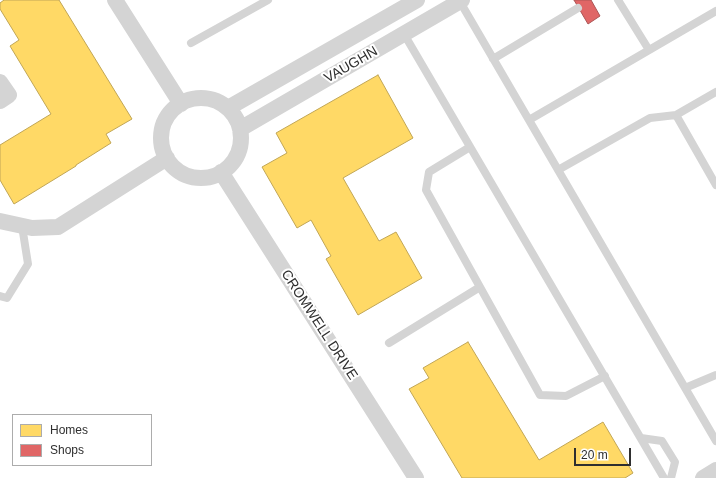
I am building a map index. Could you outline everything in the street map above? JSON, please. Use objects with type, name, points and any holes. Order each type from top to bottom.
[{"type":"street","points":[[114,0],[181,104]]},
{"type":"street","name":"VAUGHN","points":[[228,108],[417,0]]},
{"type":"street","name":"VAUGHN","points":[[240,129],[460,0]]},
{"type":"street","points":[[0,82],[9,95],[0,101]]},
{"type":"street","points":[[205,98],[228,108],[236,118],[240,129],[241,142],[238,154],[231,164],[222,172],[208,177],[195,177],[182,173],[171,164],[164,152],[161,139],[164,125],[170,113],[181,104],[192,99],[205,98]]},
{"type":"street","points":[[0,221],[32,228],[58,227],[168,158]]},
{"type":"street","name":"CROMWELL DRIVE","points":[[222,172],[416,478]]},
{"type":"street","points":[[703,478],[716,470]]},
{"type":"lane","points":[[191,43],[268,0]]},
{"type":"lane","points":[[460,0],[716,441]]},
{"type":"lane","points":[[618,0],[649,50]]},
{"type":"lane","points":[[493,59],[578,8]]},
{"type":"lane","points":[[529,120],[716,11]]},
{"type":"lane","points":[[404,34],[664,478]]},
{"type":"lane","points":[[558,170],[650,118],[676,114],[716,92]]},
{"type":"lane","points":[[676,114],[716,185]]},
{"type":"lane","points":[[470,147],[429,172],[426,190],[540,395],[566,396],[605,376]]},
{"type":"lane","points":[[0,296],[7,298],[28,264],[22,226]]},
{"type":"lane","points":[[389,343],[480,287]]},
{"type":"lane","points":[[685,388],[716,375]]},
{"type":"lane","points":[[641,438],[662,441],[674,462],[671,478]]},
{"type":"building: Homes","points":[[4,0],[59,0],[132,119],[106,134],[111,143],[14,204],[0,180],[0,145],[51,114],[10,46],[19,40],[0,9],[0,3]]},
{"type":"building: Homes","points":[[378,75],[413,138],[343,178],[379,241],[396,232],[422,278],[358,315],[326,259],[331,256],[311,220],[297,228],[262,167],[287,153],[276,133]]},
{"type":"building: Homes","points":[[468,342],[539,460],[603,422],[633,473],[625,478],[462,478],[409,389],[429,378],[423,368]]},
{"type":"building: Shops","points":[[574,0],[591,0],[600,16],[588,24]]}]
